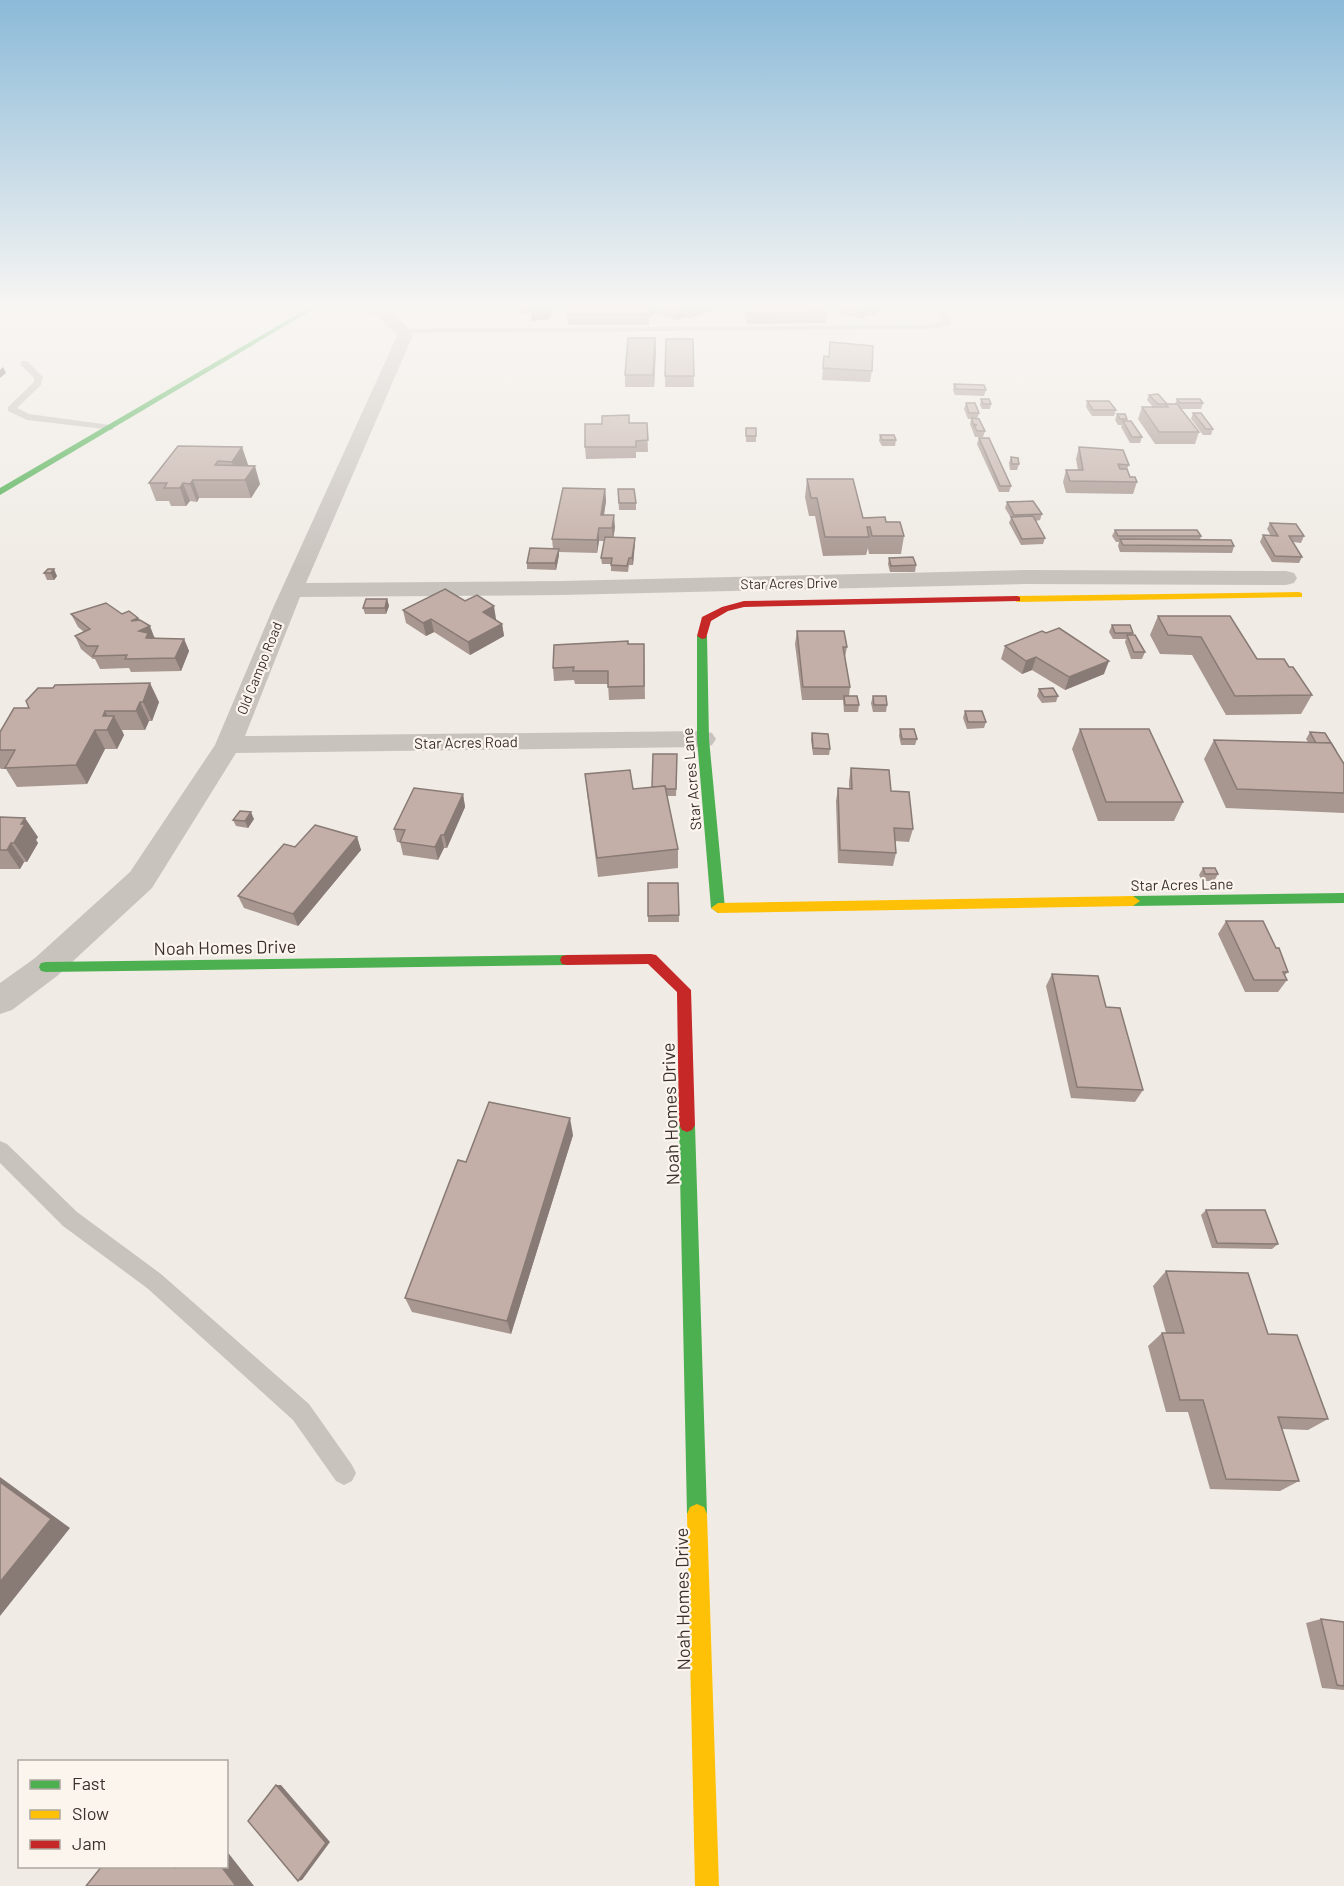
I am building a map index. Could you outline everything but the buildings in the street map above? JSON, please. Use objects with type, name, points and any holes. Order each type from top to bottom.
[{"type":"main road","points":[[0,492],[171,392]]},
{"type":"main road","name":"Star Acres Lane","points":[[1293,587],[785,602],[718,610],[706,619],[701,640],[703,739],[718,908],[1344,898]]},
{"type":"main road","name":"Noah Homes Drive","points":[[46,967],[651,959],[684,990],[707,1886]]},
{"type":"street","name":"Old Campo Road","points":[[0,1001],[46,967],[141,880],[228,745],[292,590],[380,392]]},
{"type":"street","name":"Star Acres Drive","points":[[292,590],[562,588],[1025,577],[1293,587]]},
{"type":"street","name":"Star Acres Road","points":[[228,745],[703,739]]},
{"type":"lane","points":[[29,392],[11,409],[27,417],[110,428]]},
{"type":"lane","points":[[0,1150],[69,1219],[154,1281],[302,1412],[344,1473]]},
{"type":"traffic: fast","points":[[0,492],[170,392]]},
{"type":"traffic: fast","points":[[702,636],[703,739],[718,908]]},
{"type":"traffic: fast","points":[[1133,901],[1344,898]]},
{"type":"traffic: fast","points":[[46,967],[567,960]]},
{"type":"traffic: fast","points":[[687,1125],[697,1514]]},
{"type":"traffic: slow","points":[[1017,599],[1299,595]]},
{"type":"traffic: slow","points":[[718,908],[1133,901]]},
{"type":"traffic: slow","points":[[697,1514],[707,1886]]},
{"type":"traffic: jam","points":[[702,636],[706,619],[725,609],[744,604],[1017,599]]},
{"type":"traffic: jam","points":[[567,960],[651,959],[684,990],[687,1125]]}]
